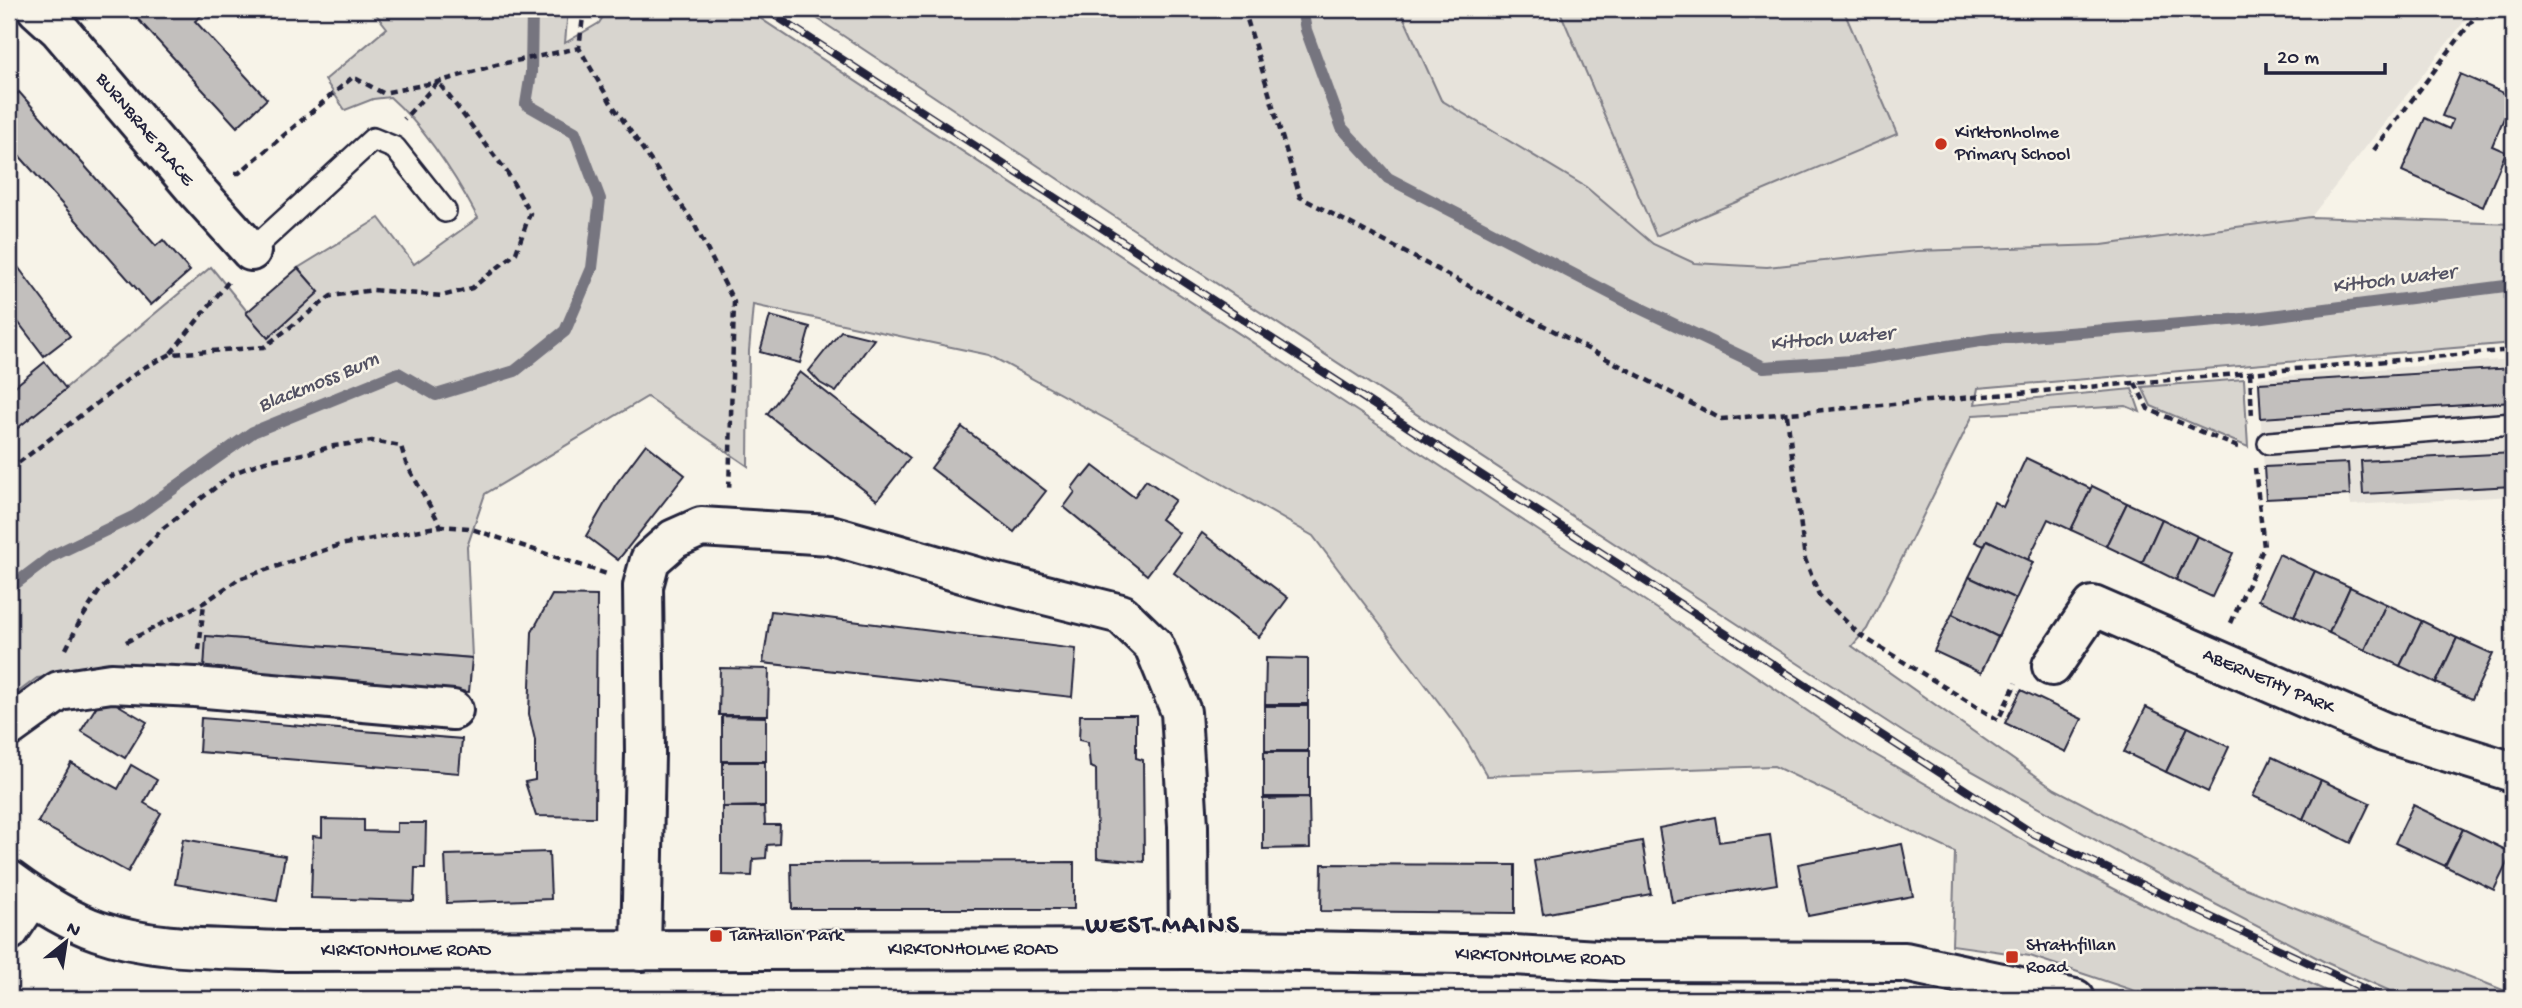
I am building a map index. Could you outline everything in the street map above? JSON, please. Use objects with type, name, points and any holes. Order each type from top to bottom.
[{"type":"street","name":"BURNBRAE PLACE","points":[[37,9],[59,29],[251,251]]},
{"type":"street","points":[[641,951],[645,754],[643,586],[650,560],[674,539],[701,527],[830,535],[1121,614],[1154,646],[1181,712],[1188,826],[1189,949]]},
{"type":"street","name":"ABERNETHY PARK","points":[[2052,666],[2093,607],[2384,732],[2513,772]]},
{"type":"street","points":[[9,727],[60,691],[111,683],[195,687],[453,710]]},
{"type":"street","points":[[9,931],[20,888]]},
{"type":"street","name":"KIRKTONHOLME ROAD","points":[[20,888],[97,931],[138,941],[178,946],[280,951],[1189,949],[1514,955],[1614,961],[1905,962],[2075,999]]},
{"type":"lane","points":[[251,251],[373,139],[395,148],[445,211]]},
{"type":"lane","points":[[2269,443],[2513,424]]},
{"type":"path","points":[[584,9],[579,48],[611,103],[692,222],[734,302],[729,530]]},
{"type":"path","points":[[1244,9],[1300,197],[1721,419],[2513,350]]},
{"type":"path","points":[[2374,150],[2481,9]]},
{"type":"path","points":[[228,174],[239,173],[354,77],[383,93],[579,48]]},
{"type":"path","points":[[381,143],[438,82]]},
{"type":"path","points":[[9,470],[143,369],[171,354],[264,347],[331,296],[373,290],[442,296],[472,288],[516,253],[530,214],[507,172],[438,82]]},
{"type":"path","points":[[171,354],[251,251]]},
{"type":"path","points":[[2135,383],[2148,409],[2242,449]]},
{"type":"path","points":[[1787,415],[1805,559],[1819,594],[1860,635],[1998,720],[2016,682],[2052,666]]},
{"type":"path","points":[[60,691],[65,652],[100,590],[162,529],[234,473],[265,461],[334,446],[372,441],[401,446],[406,463],[441,526]]},
{"type":"path","points":[[2215,659],[2264,547],[2255,467]]},
{"type":"path","points":[[124,643],[205,602],[239,579],[340,545],[441,526],[469,528],[643,586]]},
{"type":"shaded area","points":[[372,9],[568,9],[565,43],[599,23],[608,9],[746,9],[1656,608],[1850,740],[2043,852],[2155,910],[2343,999],[2159,999],[2030,956],[1952,945],[1955,852],[1774,766],[1487,776],[1462,733],[1313,536],[989,355],[753,305],[749,351],[748,466],[647,397],[485,494],[467,547],[472,658],[207,636],[204,670],[90,672],[37,678],[9,699],[9,435],[211,267],[268,337],[319,292],[298,268],[379,218],[414,264],[478,218],[439,154],[416,124],[390,97],[373,99],[345,110],[325,80],[387,28]]},
{"type":"shaded area","points":[[803,9],[1400,9],[1441,100],[1586,187],[1653,244],[1694,263],[1767,267],[1917,251],[2102,245],[2311,217],[2513,224],[2513,343],[1978,388],[1975,404],[2132,389],[2140,412],[2126,406],[1973,415],[1867,629],[1852,646],[2055,789],[2238,885],[2513,994],[2513,999],[2408,999],[2325,962],[2135,862],[1906,734],[1133,229]]},
{"type":"shaded area","name":"Kirktonholme Primary School","points":[[1400,9],[2474,9],[2311,217],[2102,245],[1917,251],[1767,267],[1694,263],[1653,244],[1586,187],[1440,100]]},
{"type":"shaded area","points":[[1559,9],[1843,9],[1897,134],[1656,236]]},
{"type":"shaded area","points":[[2513,359],[2513,496],[2351,505],[2349,495],[2266,499],[2258,378]]},
{"type":"shaded area","points":[[2244,379],[2248,447],[2151,406],[2142,387]]},
{"type":"building","points":[[143,9],[209,9],[195,21],[267,99],[237,127],[135,16]]},
{"type":"building","points":[[2460,74],[2513,97],[2492,146],[2506,152],[2483,207],[2402,171],[2425,118],[2449,129],[2453,120],[2442,116]]},
{"type":"building","points":[[19,92],[156,246],[163,240],[190,271],[151,305],[9,144],[9,101]]},
{"type":"building","points":[[9,255],[70,336],[44,356],[9,310]]},
{"type":"building","points":[[298,268],[319,292],[268,338],[246,313]]},
{"type":"building","points":[[770,316],[810,327],[800,363],[760,352]]},
{"type":"building","points":[[841,331],[874,339],[836,392],[820,383],[809,371]]},
{"type":"building","points":[[45,362],[66,389],[9,435],[9,391]]},
{"type":"building","points":[[2513,368],[2513,402],[2261,418],[2259,383]]},
{"type":"building","points":[[800,372],[910,458],[877,500],[767,414]]},
{"type":"building","points":[[962,427],[1046,491],[1014,532],[931,468]]},
{"type":"building","points":[[646,444],[685,475],[618,560],[586,536],[616,484]]},
{"type":"building","points":[[2513,453],[2513,486],[2363,494],[2361,461]]},
{"type":"building","points":[[2026,458],[2091,489],[2071,530],[2048,519],[2028,560],[1987,540],[1984,546],[1975,542],[1994,502],[2003,507]]},
{"type":"building","points":[[2348,463],[2350,495],[2266,499],[2264,467]]},
{"type":"building","points":[[1093,466],[1134,497],[1146,480],[1175,500],[1161,519],[1179,533],[1147,575],[1064,507],[1075,492],[1072,488]]},
{"type":"building","points":[[2092,486],[2127,503],[2106,546],[2071,530]]},
{"type":"building","points":[[2127,503],[2162,519],[2142,563],[2106,546]]},
{"type":"building","points":[[2162,519],[2197,536],[2176,580],[2142,563]]},
{"type":"building","points":[[1202,533],[1288,598],[1259,637],[1174,573]]},
{"type":"building","points":[[2197,536],[2233,553],[2212,597],[2176,580]]},
{"type":"building","points":[[1987,540],[2033,562],[2016,599],[1969,577]]},
{"type":"building","points":[[2279,554],[2315,571],[2294,616],[2258,600]]},
{"type":"building","points":[[2315,571],[2350,587],[2329,633],[2294,616]]},
{"type":"building","points":[[1969,577],[2016,599],[1998,637],[1952,614]]},
{"type":"building","points":[[2350,587],[2386,604],[2365,650],[2329,633]]},
{"type":"building","points":[[552,595],[597,596],[595,817],[536,816],[525,782],[535,780],[535,740],[529,714],[532,632]]},
{"type":"building","points":[[2386,604],[2422,621],[2400,666],[2365,650]]},
{"type":"building","points":[[771,611],[1076,649],[1072,697],[763,663]]},
{"type":"building","points":[[1952,614],[1998,637],[1981,673],[1934,651]]},
{"type":"building","points":[[2422,621],[2457,638],[2436,683],[2400,666]]},
{"type":"building","points":[[206,636],[472,658],[469,692],[204,670]]},
{"type":"building","points":[[2457,638],[2493,654],[2472,699],[2436,683]]},
{"type":"building","points":[[1266,658],[1308,659],[1308,704],[1265,704]]},
{"type":"building","points":[[720,668],[769,669],[768,715],[719,715]]},
{"type":"building","points":[[2021,690],[2082,719],[2066,752],[2005,723]]},
{"type":"building","points":[[103,696],[147,722],[125,758],[81,731]]},
{"type":"building","points":[[1265,706],[1308,706],[1308,751],[1265,751]]},
{"type":"building","points":[[2146,707],[2188,727],[2166,772],[2124,752]]},
{"type":"building","points":[[1080,715],[1136,715],[1136,758],[1143,760],[1144,862],[1097,858],[1096,769],[1090,767],[1088,742],[1079,740]]},
{"type":"building","points":[[722,716],[766,717],[766,761],[722,761]]},
{"type":"building","points":[[201,718],[462,739],[459,773],[199,752]]},
{"type":"building","points":[[2188,727],[2229,747],[2208,792],[2166,772]]},
{"type":"building","points":[[1264,752],[1309,752],[1309,797],[1264,797]]},
{"type":"building","points":[[2272,757],[2321,780],[2303,819],[2253,796]]},
{"type":"building","points":[[723,762],[765,762],[765,806],[723,807]]},
{"type":"building","points":[[71,763],[118,789],[131,765],[157,780],[144,803],[161,813],[128,872],[38,822]]},
{"type":"building","points":[[2321,780],[2370,803],[2351,843],[2303,819]]},
{"type":"building","points":[[1309,798],[1310,848],[1263,849],[1263,799]]},
{"type":"building","points":[[2413,805],[2463,829],[2445,866],[2395,843]]},
{"type":"building","points":[[722,807],[764,807],[765,825],[780,825],[779,844],[767,845],[766,858],[753,859],[752,876],[722,875]]},
{"type":"building","points":[[1715,817],[1719,842],[1770,835],[1777,884],[1672,902],[1659,828]]},
{"type":"building","points":[[322,819],[364,820],[364,831],[397,832],[397,823],[426,823],[425,868],[415,868],[414,901],[311,898],[313,836],[322,837]]},
{"type":"building","points":[[2463,829],[2512,853],[2494,890],[2445,866]]},
{"type":"building","points":[[183,839],[285,856],[277,901],[175,884]]},
{"type":"building","points":[[1642,841],[1651,894],[1543,914],[1534,861]]},
{"type":"building","points":[[1902,844],[1913,896],[1808,916],[1798,864]]},
{"type":"building","points":[[549,852],[551,899],[447,903],[445,855]]},
{"type":"building","points":[[1074,862],[1074,909],[792,909],[791,863]]},
{"type":"building","points":[[1322,864],[1515,865],[1515,913],[1321,911]]},
{"type":"waterway","name":"Blackmoss Burn","points":[[9,596],[11,587],[52,556],[135,516],[253,432],[398,373],[436,395],[515,371],[565,331],[592,268],[600,199],[575,132],[526,104],[531,73],[532,9]]},
{"type":"waterway","name":"Kittoch Water","points":[[1302,9],[1306,30],[1342,128],[1388,178],[1627,302],[1764,367],[1852,361],[1993,339],[2255,318],[2513,285]]},
{"type":"railway","points":[[765,9],[2034,834],[2386,999]]},
{"type":"place","name":"Kirktonholme Primary School","points":[[1941,144]]},
{"type":"place","name":"Tantallon Park","points":[[716,936]]},
{"type":"place","name":"Strathfillan Road","points":[[2012,957]]},
{"type":"district","name":"WEST MAINS","points":[[1163,927]]}]
